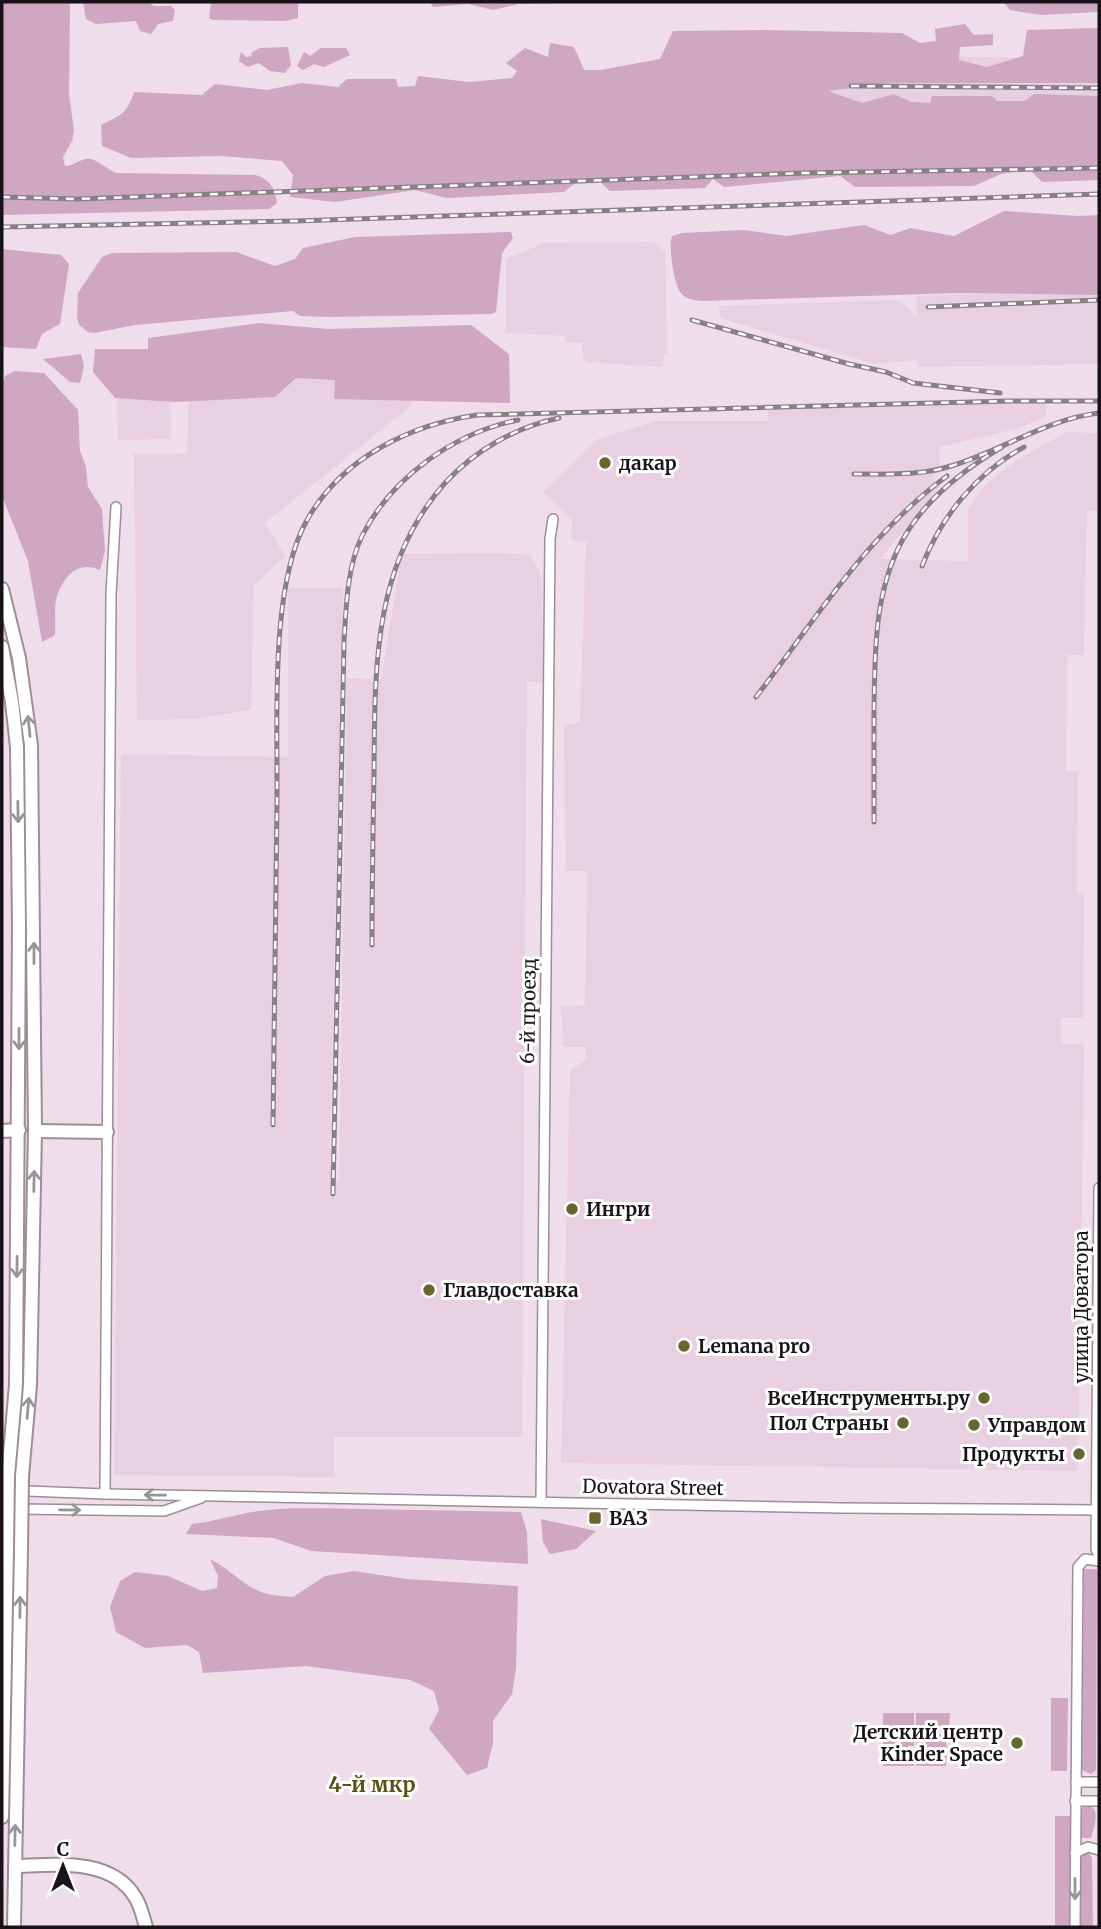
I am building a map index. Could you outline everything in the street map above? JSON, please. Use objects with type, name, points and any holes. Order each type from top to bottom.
[{"type":"highway","points":[[2,589],[19,658],[31,745],[35,1131],[30,1385],[22,1476],[14,1927]]},
{"type":"highway","points":[[2,647],[17,747],[19,1130],[16,1385],[8,1476],[2,1817]]},
{"type":"highway","points":[[2,1131],[19,1130]]},
{"type":"highway","points":[[35,1131],[107,1132]]},
{"type":"highway","points":[[15,1866],[72,1866],[103,1870],[120,1880],[134,1895],[146,1927]]},
{"type":"street","points":[[105,1494],[111,586],[116,507]]},
{"type":"street","name":"6-й проезд","points":[[541,1502],[550,539],[553,519]]},
{"type":"street","name":"улица Доватора","points":[[1098,1555],[1099,1188]]},
{"type":"street","name":"Dovatora Street","points":[[2,1490],[841,1508],[1098,1510]]},
{"type":"street","name":"Dovatora Street","points":[[2,1509],[164,1511],[206,1496]]},
{"type":"street","points":[[1075,1927],[1078,1567],[1085,1559],[1098,1555]]},
{"type":"street","points":[[1076,1782],[1099,1782]]},
{"type":"street","points":[[1075,1801],[1099,1801]]},
{"type":"street","points":[[1075,1853],[1088,1847],[1099,1850]]},
{"type":"shaded area","points":[[2,2],[70,2],[69,94],[74,131],[63,157],[65,166],[88,159],[95,160],[117,173],[255,175],[271,185],[277,203],[269,209],[2,215]]},
{"type":"shaded area","points":[[83,2],[148,2],[154,6],[171,6],[175,10],[173,21],[158,24],[151,34],[140,31],[136,21],[96,24],[86,19]]},
{"type":"shaded area","points":[[211,2],[298,2],[298,18],[285,21],[213,20],[209,18]]},
{"type":"shaded area","points":[[430,2],[616,2],[518,4],[493,10],[468,4],[433,7]]},
{"type":"shaded area","points":[[1003,2],[1099,2],[1099,12],[1041,15],[1010,10]]},
{"type":"shaded area","points":[[965,24],[974,35],[993,34],[993,45],[960,47],[959,60],[987,67],[1023,56],[1027,30],[1099,28],[1099,83],[890,83],[828,91],[862,103],[894,94],[911,102],[930,103],[932,96],[992,96],[997,101],[1024,101],[1034,94],[1099,96],[1099,180],[1042,182],[1030,170],[1001,174],[974,186],[855,187],[840,176],[724,187],[713,179],[705,188],[610,191],[598,180],[580,179],[564,192],[447,198],[415,190],[335,202],[290,197],[293,175],[282,161],[222,156],[131,158],[102,146],[101,125],[122,113],[129,105],[134,92],[202,95],[215,84],[267,90],[302,83],[338,87],[347,79],[396,79],[398,87],[415,86],[418,76],[469,82],[512,78],[517,71],[506,63],[525,48],[548,57],[550,43],[574,47],[584,70],[600,70],[660,59],[673,31],[902,33],[920,43],[936,41],[935,29]]},
{"type":"shaded area","points":[[288,47],[291,65],[285,73],[270,71],[259,63],[248,67],[239,61],[241,52],[246,57],[252,56],[251,53],[259,48]]},
{"type":"shaded area","points":[[321,48],[346,48],[350,55],[324,67],[314,64],[303,70],[297,66],[304,52],[310,56]]},
{"type":"shaded area","points":[[749,53],[1099,59],[1099,113],[755,103]]},
{"type":"shaded area","points":[[1004,211],[1099,215],[1099,295],[958,293],[703,301],[688,298],[681,293],[672,265],[672,236],[682,233],[744,230],[786,236],[864,225],[891,235],[910,228],[954,236]]},
{"type":"shaded area","points":[[511,232],[513,238],[502,253],[496,312],[491,314],[330,317],[300,316],[293,311],[135,325],[94,333],[79,325],[77,317],[78,293],[102,257],[112,253],[236,252],[275,266],[295,259],[303,248],[355,237]]},
{"type":"shaded area","points":[[654,242],[665,252],[667,354],[664,354],[663,367],[587,362],[583,358],[582,343],[565,342],[566,336],[506,333],[506,259],[544,243]]},
{"type":"shaded area","points":[[2,249],[61,255],[69,264],[60,324],[42,334],[36,349],[2,347]]},
{"type":"shaded area","points":[[1099,290],[1099,364],[918,367],[917,360],[875,364],[720,318],[719,306],[899,300],[917,317],[917,296]]},
{"type":"shaded area","points":[[259,323],[328,329],[471,325],[509,354],[510,403],[334,399],[335,380],[296,378],[275,397],[175,402],[115,398],[93,372],[95,349],[148,349],[148,338]]},
{"type":"shaded area","points":[[81,354],[84,366],[80,383],[70,382],[43,359]]},
{"type":"shaded area","points":[[190,359],[410,379],[411,406],[265,523],[285,556],[254,585],[251,710],[194,719],[137,720],[134,454],[187,453]]},
{"type":"shaded area","points":[[15,371],[44,373],[78,410],[80,451],[86,467],[88,487],[102,509],[105,551],[100,570],[84,567],[66,578],[56,600],[55,635],[42,642],[28,561],[2,496],[2,385],[5,376]]},
{"type":"shaded area","points":[[170,389],[171,439],[118,440],[117,390]]},
{"type":"shaded area","points":[[1047,402],[1046,417],[1015,429],[939,447],[940,472],[931,478],[940,487],[880,559],[968,561],[968,509],[985,485],[1020,458],[1067,432],[1099,433],[1099,510],[1087,511],[1084,655],[1067,655],[1066,771],[1078,771],[1077,893],[1084,892],[1083,1018],[1061,1018],[1061,1044],[1084,1044],[1078,1471],[561,1463],[570,1070],[586,1060],[585,1047],[563,1047],[561,1006],[585,1005],[587,871],[566,871],[564,725],[580,722],[586,542],[571,540],[572,521],[543,492],[598,439],[656,421],[768,421],[768,406]]},
{"type":"shaded area","points":[[402,554],[530,555],[542,578],[543,682],[527,682],[522,1437],[334,1437],[334,1477],[114,1475],[121,754],[288,757],[288,588],[343,588],[330,1145],[332,1182],[339,1183],[347,678],[381,680]]},
{"type":"shaded area","points":[[363,1509],[521,1512],[527,1532],[528,1564],[311,1551],[274,1538],[186,1534],[192,1524],[258,1511]]},
{"type":"shaded area","points":[[541,1519],[596,1531],[576,1549],[550,1554],[543,1542]]},
{"type":"shaded area","points":[[210,1559],[257,1590],[293,1597],[325,1576],[354,1571],[406,1579],[518,1586],[516,1669],[512,1694],[493,1721],[493,1743],[487,1768],[467,1775],[429,1729],[439,1710],[434,1691],[410,1680],[306,1666],[203,1673],[199,1652],[187,1645],[145,1648],[116,1632],[110,1607],[120,1581],[135,1572],[168,1576],[202,1591],[217,1588],[218,1576]]},
{"type":"shaded area","points":[[1084,1569],[1097,1569],[1096,1770],[1091,1774],[1082,1770]]},
{"type":"shaded area","points":[[1051,1698],[1068,1698],[1067,1771],[1051,1771]]},
{"type":"shaded area","points":[[883,1713],[914,1713],[914,1731],[883,1731]]},
{"type":"shaded area","points":[[916,1713],[950,1713],[949,1729],[916,1731]]},
{"type":"shaded area","points":[[883,1734],[914,1734],[914,1746],[908,1746],[908,1749],[883,1749]]},
{"type":"shaded area","points":[[916,1734],[945,1735],[947,1749],[922,1749],[921,1746],[916,1746]]},
{"type":"shaded area","points":[[883,1751],[908,1751],[908,1755],[914,1755],[914,1766],[883,1766]]},
{"type":"shaded area","points":[[922,1751],[947,1752],[946,1766],[916,1766],[916,1755],[921,1755]]},
{"type":"shaded area","points":[[1091,1806],[1096,1816],[1091,1838],[1081,1838],[1081,1812],[1083,1807]]},
{"type":"shaded area","points":[[1055,1816],[1072,1816],[1071,1927],[1055,1927]]},
{"type":"shaded area","points":[[1086,1853],[1092,1858],[1093,1927],[1081,1927],[1081,1858]]},
{"type":"railway","points":[[851,86],[1099,88]]},
{"type":"railway","points":[[2,197],[77,199],[804,173],[1099,168]]},
{"type":"railway","points":[[2,227],[296,221],[1099,194]]},
{"type":"railway","points":[[928,307],[1099,300]]},
{"type":"railway","points":[[692,320],[886,372],[913,383],[1000,393]]},
{"type":"railway","points":[[273,1125],[277,696],[281,618],[286,581],[295,548],[307,520],[322,498],[358,462],[403,436],[427,427],[477,415],[1099,401]]},
{"type":"railway","points":[[854,474],[903,474],[939,469],[970,460],[1043,428],[1099,413]]},
{"type":"railway","points":[[372,945],[375,696],[382,620],[403,548],[421,515],[445,483],[469,460],[512,434],[559,418]]},
{"type":"railway","points":[[333,1194],[344,642],[353,561],[362,536],[375,515],[408,477],[427,461],[471,435],[518,420]]},
{"type":"railway","points":[[874,822],[876,645],[886,581],[902,541],[921,512],[959,476],[1002,447]]},
{"type":"railway","points":[[922,566],[939,530],[962,498],[990,470],[1024,447]]},
{"type":"railway","points":[[756,697],[867,551],[892,524],[947,476]]},
{"type":"place","name":"дакар","points":[[605,463]]},
{"type":"place","name":"Ингри","points":[[572,1209]]},
{"type":"place","name":"Главдоставка","points":[[429,1290]]},
{"type":"place","name":"Lemana pro","points":[[684,1346]]},
{"type":"place","name":"ВсеИнструменты.ру","points":[[984,1398]]},
{"type":"place","name":"Пол Страны","points":[[903,1423]]},
{"type":"place","name":"Управдом","points":[[974,1425]]},
{"type":"place","name":"Продукты","points":[[1079,1454]]},
{"type":"place","name":"ВАЗ","points":[[595,1518]]},
{"type":"place","name":"Детский центр Kinder Space","points":[[1017,1743]]},
{"type":"district","name":"4-й мкр","points":[[372,1784]]}]
